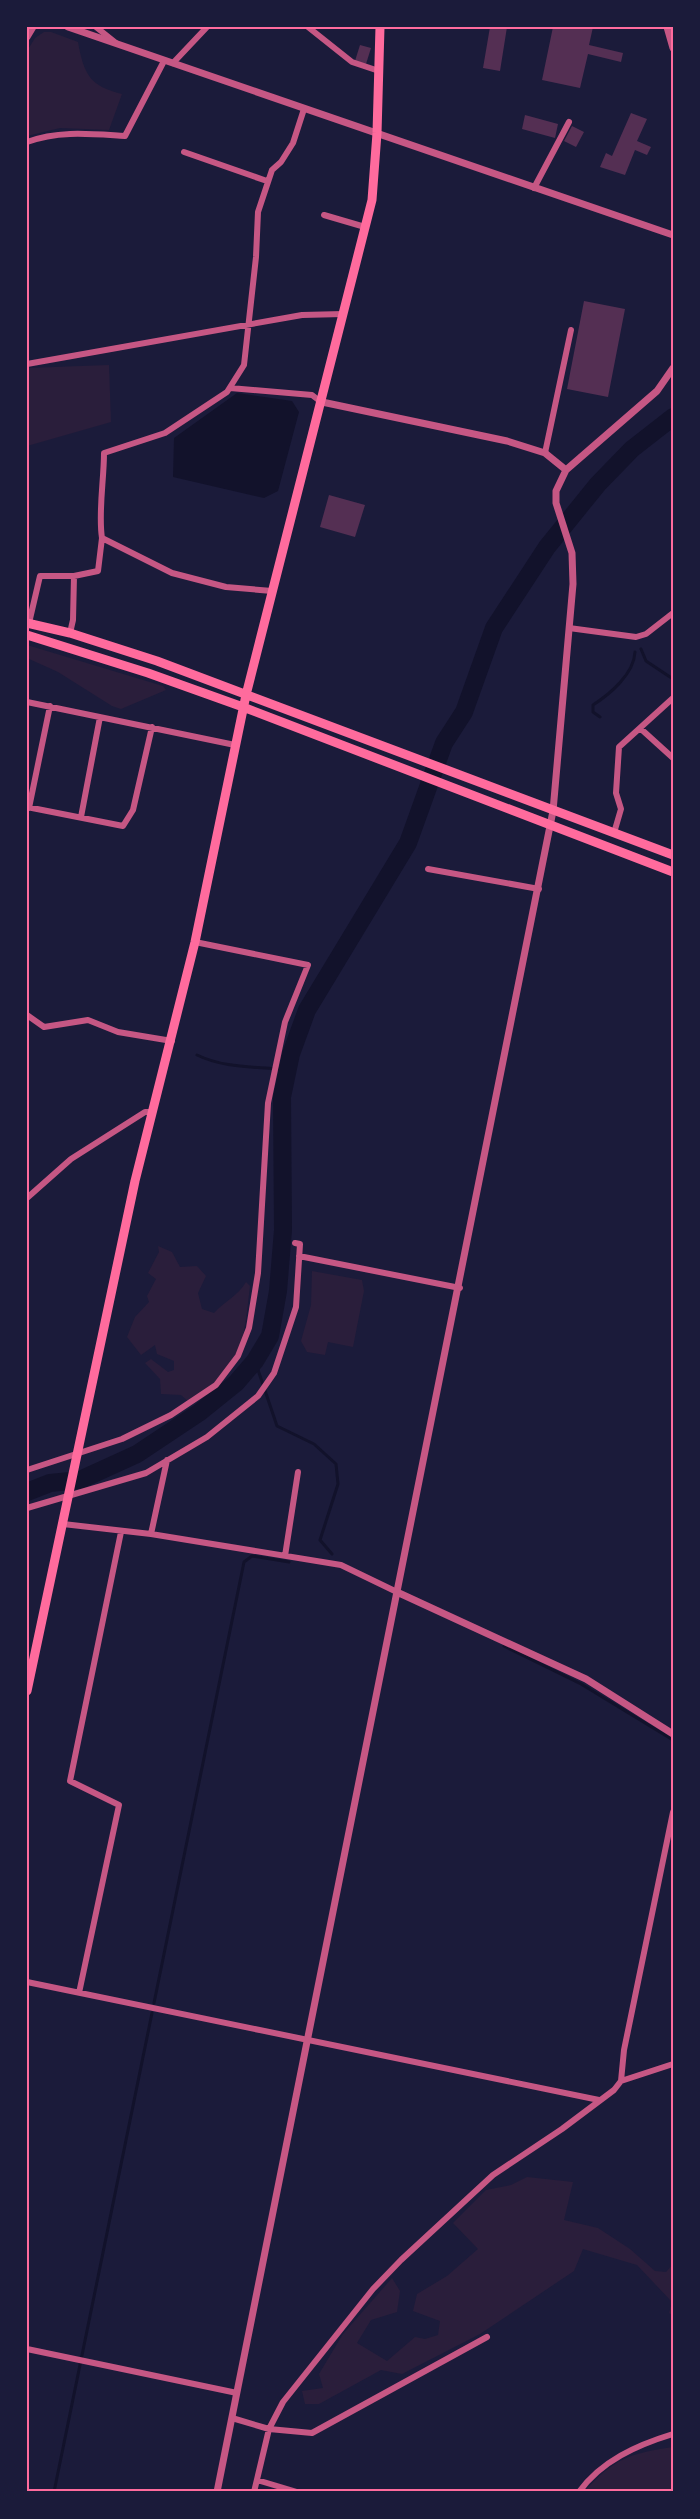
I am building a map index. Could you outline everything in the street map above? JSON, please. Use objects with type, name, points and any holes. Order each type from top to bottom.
[{"type":"main road","points":[[27,1691],[152,1112],[172,1041],[195,942],[243,707],[372,200],[377,133],[380,27]]},
{"type":"main road","points":[[28,623],[70,633],[157,661],[673,855]]},
{"type":"main road","points":[[27,635],[148,673],[243,707],[673,872]]},
{"type":"street","points":[[27,37],[33,27]]},
{"type":"street","points":[[68,27],[673,235]]},
{"type":"street","points":[[96,27],[119,45]]},
{"type":"street","points":[[173,63],[207,27]]},
{"type":"street","points":[[308,27],[352,62],[379,71]]},
{"type":"street","points":[[667,27],[673,48]]},
{"type":"street","points":[[27,141],[44,135],[65,133],[126,136],[164,61]]},
{"type":"street","points":[[28,623],[40,576],[74,576],[98,571],[102,538],[100,523],[104,497],[104,453],[165,433],[230,388],[243,365],[256,257],[258,212],[267,181],[272,170],[281,162],[293,143],[304,109]]},
{"type":"street","points":[[534,188],[569,122]]},
{"type":"street","points":[[184,152],[267,181]]},
{"type":"street","points":[[324,215],[365,227]]},
{"type":"street","points":[[27,364],[248,327],[302,315],[343,314]]},
{"type":"street","points":[[545,453],[571,330]]},
{"type":"street","points":[[217,2492],[460,1288],[553,811],[573,584],[572,554],[556,503],[556,491],[566,470],[657,391],[673,368]]},
{"type":"street","points":[[230,388],[312,394],[322,402],[507,441],[545,453],[566,470]]},
{"type":"street","points":[[102,538],[172,573],[226,587],[272,591]]},
{"type":"street","points":[[70,633],[74,620],[74,576]]},
{"type":"street","points":[[569,628],[636,637],[646,634],[673,613]]},
{"type":"street","points":[[614,833],[621,809],[616,793],[619,747],[673,698]]},
{"type":"street","points":[[27,702],[235,745]]},
{"type":"street","points":[[50,706],[28,807],[123,826],[133,810],[152,727]]},
{"type":"street","points":[[81,817],[100,717]]},
{"type":"street","points":[[641,729],[673,758]]},
{"type":"street","points":[[428,868],[539,890]]},
{"type":"street","points":[[27,1470],[77,1458],[171,1415],[200,1397],[232,1367],[249,1328],[258,1273],[268,1103],[285,1022],[308,964],[195,942]]},
{"type":"street","points":[[27,1015],[44,1027],[88,1020],[118,1032],[172,1041]]},
{"type":"street","points":[[27,1198],[71,1159],[145,1112],[152,1112]]},
{"type":"street","points":[[27,1508],[130,1479],[167,1460],[224,1425],[258,1396],[274,1372],[296,1307],[300,1244],[295,1243]]},
{"type":"street","points":[[299,1256],[460,1288]]},
{"type":"street","points":[[151,1534],[167,1460]]},
{"type":"street","points":[[285,1556],[298,1472]]},
{"type":"street","points":[[63,1524],[151,1534],[341,1565],[586,1679],[673,1734]]},
{"type":"street","points":[[79,1993],[119,1805],[70,1781],[121,1532]]},
{"type":"street","points":[[621,2081],[624,2050],[673,1812]]},
{"type":"street","points":[[27,1982],[599,2100]]},
{"type":"street","points":[[254,2492],[269,2430],[284,2402],[373,2289],[401,2260],[493,2175],[599,2100],[621,2081],[673,2064]]},
{"type":"street","points":[[232,2418],[269,2430],[312,2433],[487,2337]]},
{"type":"street","points":[[27,2349],[237,2393]]},
{"type":"street","points":[[579,2492],[603,2465],[644,2443],[673,2433]]},
{"type":"street","points":[[257,2480],[297,2492]]},
{"type":"shaded area","points":[[44,32],[51,32],[78,42],[83,63],[90,77],[102,87],[122,94],[109,130],[60,128],[27,136],[27,51],[35,38]]},
{"type":"shaded area","points":[[109,365],[111,422],[27,446],[27,368]]},
{"type":"shaded area","points":[[237,393],[292,401],[299,412],[278,491],[264,498],[173,477],[174,438]]},
{"type":"shaded area","points":[[27,645],[163,686],[166,690],[121,709],[112,706],[58,672],[27,658]]},
{"type":"shaded area","points":[[158,1246],[172,1252],[180,1267],[197,1266],[206,1276],[198,1293],[202,1309],[214,1313],[246,1282],[250,1286],[243,1336],[235,1360],[220,1380],[189,1402],[181,1395],[161,1394],[160,1379],[145,1363],[151,1359],[168,1372],[174,1370],[174,1361],[157,1354],[155,1345],[141,1355],[127,1337],[135,1317],[149,1302],[147,1296],[156,1279],[148,1273],[159,1252]]},
{"type":"shaded area","points":[[312,1271],[362,1280],[364,1291],[353,1347],[328,1342],[325,1355],[307,1352],[301,1341],[311,1305]]},
{"type":"shaded area","points":[[527,2177],[573,2182],[564,2220],[598,2228],[630,2249],[655,2271],[666,2272],[673,2264],[673,2316],[669,2313],[672,2302],[637,2265],[583,2249],[574,2271],[480,2334],[402,2374],[381,2370],[319,2404],[305,2404],[302,2391],[323,2388],[319,2374],[343,2334],[392,2278],[400,2291],[397,2312],[371,2320],[357,2343],[387,2361],[415,2337],[425,2339],[438,2335],[440,2321],[413,2311],[417,2294],[447,2276],[478,2249],[453,2223],[486,2190],[511,2185]]},
{"type":"shaded area","points":[[673,2447],[673,2492],[584,2492],[623,2459],[644,2452]]},
{"type":"building","points":[[490,27],[507,27],[500,71],[483,68]]},
{"type":"building","points":[[553,27],[593,27],[589,45],[623,53],[621,62],[588,54],[580,88],[542,80]]},
{"type":"building","points":[[360,45],[371,48],[366,64],[355,61]]},
{"type":"building","points":[[631,113],[647,119],[637,141],[651,147],[647,155],[635,150],[625,175],[600,167],[606,153],[612,156]]},
{"type":"building","points":[[525,115],[558,124],[555,138],[522,129]]},
{"type":"building","points":[[572,126],[584,132],[576,147],[564,141]]},
{"type":"building","points":[[584,301],[625,309],[608,397],[567,389]]},
{"type":"building","points":[[329,495],[365,505],[355,537],[320,527]]},
{"type":"waterway","points":[[27,1492],[50,1483],[80,1480],[137,1454],[200,1412],[236,1383],[255,1361],[270,1336],[278,1291],[283,1230],[282,1097],[291,1054],[307,1010],[408,843],[444,743],[464,712],[494,628],[547,547],[598,484],[632,449],[673,417]]},
{"type":"waterway","points":[[641,649],[646,661],[673,679]]},
{"type":"waterway","points":[[600,717],[593,712],[593,705],[626,676],[634,660],[635,652]]},
{"type":"waterway","points":[[197,1055],[230,1065],[288,1070]]},
{"type":"waterway","points":[[255,1361],[277,1426],[314,1444],[336,1464],[338,1484],[320,1540],[332,1554]]},
{"type":"waterway","points":[[154,2003],[244,1562],[252,1556],[289,1562]]},
{"type":"waterway","points":[[504,1646],[581,1684],[673,1740]]},
{"type":"waterway","points":[[54,2492],[152,2013]]}]
